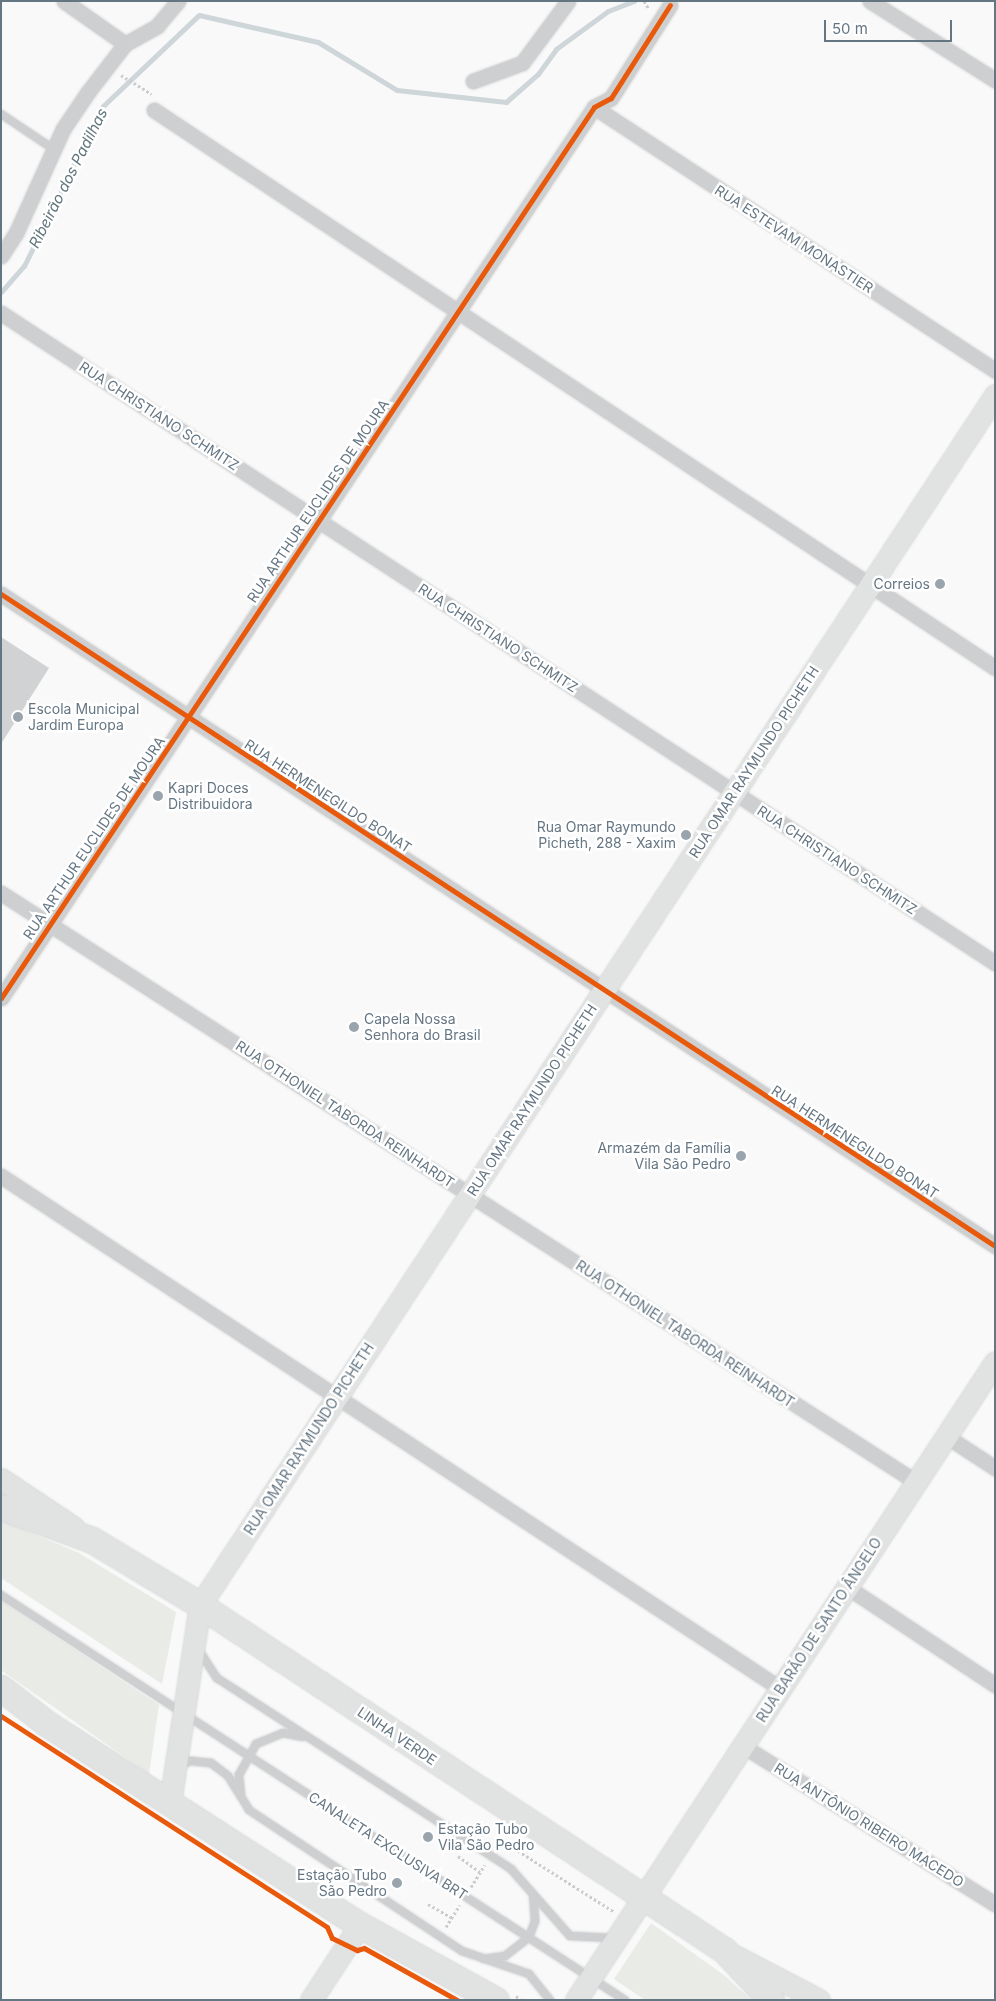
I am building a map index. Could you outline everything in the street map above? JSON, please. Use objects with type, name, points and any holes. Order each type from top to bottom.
[{"type":"highway","name":"LINHA VERDE","points":[[1,1507],[92,1540],[200,1605],[642,1899],[724,1950],[771,2000]]},
{"type":"highway","points":[[1,1688],[46,1723],[360,1925],[496,2000]]},
{"type":"main road","name":"RUA OMAR RAYMUNDO PICHETH","points":[[200,1605],[995,395]]},
{"type":"main road","name":"RUA BARÃO DE SANTO ÂNGELO","points":[[576,2000],[995,1362]]},
{"type":"main road","points":[[1,1479],[92,1540]]},
{"type":"main road","points":[[170,1803],[200,1605]]},
{"type":"main road","points":[[311,2000],[360,1925]]},
{"type":"main road","points":[[724,1950],[819,2000]]},
{"type":"street","points":[[64,1],[125,44]]},
{"type":"street","points":[[1,256],[55,150],[63,129],[125,44],[156,26],[178,1]]},
{"type":"street","points":[[473,81],[522,63],[568,1]]},
{"type":"street","points":[[870,1],[995,80]]},
{"type":"street","name":"RUA ARTHUR EUCLIDES DE MOURA","points":[[1,998],[594,107],[611,98],[658,23],[674,3]]},
{"type":"street","points":[[158,105],[458,312],[995,668]]},
{"type":"street","name":"RUA ESTEVAM MONASTIER","points":[[594,107],[995,370]]},
{"type":"street","name":"RUA CHRISTIANO SCHMITZ","points":[[1,314],[995,963]]},
{"type":"street","name":"RUA HERMENEGILDO BONAT","points":[[1,594],[604,992],[995,1246]]},
{"type":"street","name":"RUA OTHONIEL TABORDA REINHARDT","points":[[1,893],[916,1482]]},
{"type":"street","points":[[1,1176],[781,1688]]},
{"type":"street","points":[[946,1436],[995,1468]]},
{"type":"street","points":[[847,1587],[995,1685]]},
{"type":"street","name":"RUA ANTÔNIO RIBEIRO MACEDO","points":[[743,1746],[995,1904]]},
{"type":"lane","points":[[1,114],[55,150]]},
{"type":"lane","name":"CANALETA EXCLUSIVA BRT","points":[[1,1595],[183,1715],[625,2000]]},
{"type":"lane","points":[[194,1643],[217,1678],[512,1869],[570,1936],[617,1937]]},
{"type":"lane","points":[[241,1797],[239,1775],[246,1755],[256,1744],[283,1733],[311,1740]]},
{"type":"lane","points":[[175,1768],[191,1761],[211,1763],[228,1776],[249,1810],[475,1957],[529,1974],[550,2000]]},
{"type":"lane","points":[[475,1957],[505,1956],[529,1937],[535,1921],[531,1889]]},
{"type":"path","points":[[644,1],[649,9]]},
{"type":"path","points":[[120,74],[158,105]]},
{"type":"path","points":[[458,1856],[480,1872]]},
{"type":"path","points":[[428,1904],[452,1918]]},
{"type":"shaded area","points":[[1,1520],[79,1553],[176,1612],[162,1684],[1,1578]]},
{"type":"shaded area","points":[[1,1601],[159,1705],[149,1774],[1,1670]]},
{"type":"shaded area","points":[[651,1923],[724,1975],[752,2000],[645,2000],[614,1979]]},
{"type":"building","points":[[1,637],[49,668],[1,744]]},
{"type":"waterway","name":"Ribeirão dos Padilhas","points":[[1,292],[24,266],[103,106],[199,15],[318,42],[397,90],[506,102],[538,74],[556,49],[608,11],[634,1]]},
{"type":"cycle path","points":[[1,998],[594,107],[611,98],[670,5]]},
{"type":"cycle path","points":[[1,594],[995,1246]]},
{"type":"cycle path","points":[[1,1716],[327,1927],[332,1938],[357,1950],[364,1948],[457,2000]]},
{"type":"place","name":"Correios","points":[[940,584]]},
{"type":"place","name":"Escola Municipal Jardim Europa","points":[[18,717]]},
{"type":"place","name":"Kapri Doces Distribuidora","points":[[158,796]]},
{"type":"place","name":"Rua Omar Raymundo Picheth, 288 - Xaxim","points":[[686,835]]},
{"type":"place","name":"Capela Nossa Senhora do Brasil","points":[[354,1027]]},
{"type":"place","name":"Armazém da Família Vila São Pedro","points":[[741,1156]]},
{"type":"place","name":"Estação Tubo Vila São Pedro","points":[[428,1837]]},
{"type":"place","name":"Estação Tubo São Pedro","points":[[397,1883]]}]
